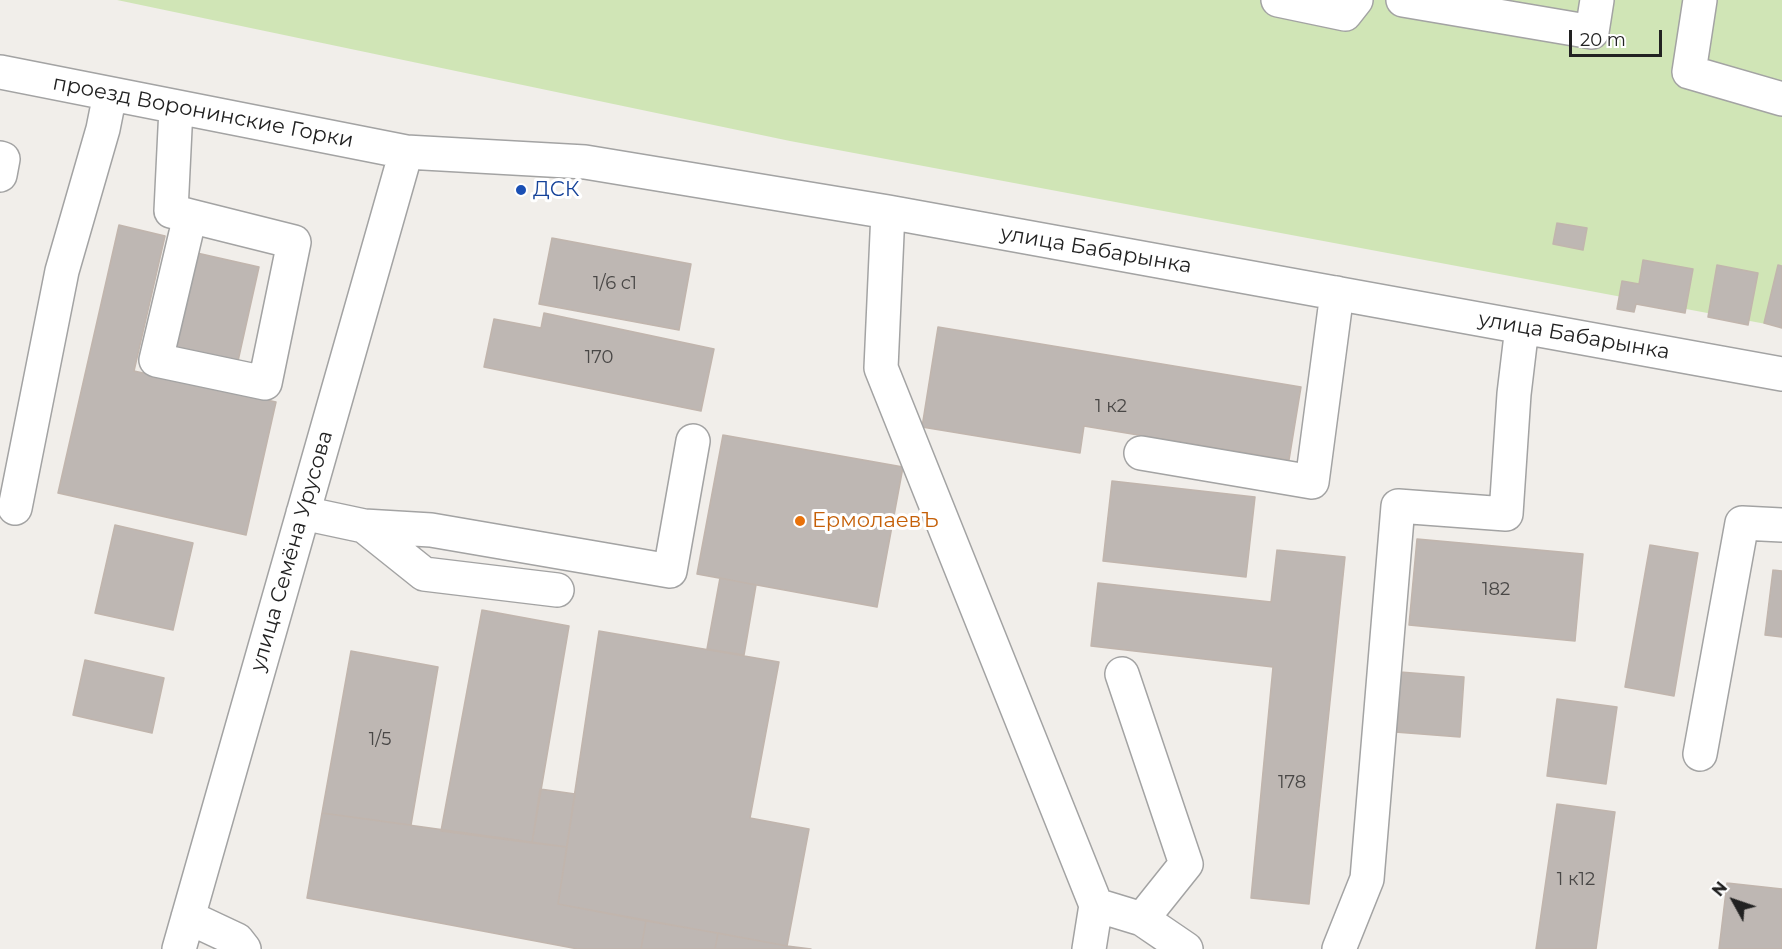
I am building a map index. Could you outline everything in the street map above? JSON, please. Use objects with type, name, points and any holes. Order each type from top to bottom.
[{"type":"street","points":[[1278,0],[1345,14],[1356,0]]},
{"type":"street","points":[[1403,0],[1592,32],[1597,0]]},
{"type":"street","points":[[1700,0],[1689,72],[1782,99]]},
{"type":"street","name":"проезд Воронинские Горки","points":[[0,72],[406,152]]},
{"type":"street","points":[[15,508],[62,271],[103,129],[110,94]]},
{"type":"street","points":[[176,108],[171,211],[294,242],[265,383],[156,360],[190,216]]},
{"type":"street","name":"улица Бабарынка","points":[[406,152],[585,162],[888,212],[1782,374]]},
{"type":"street","name":"улица Семёна Урусова","points":[[179,949],[406,152]]},
{"type":"street","points":[[0,158],[3,159],[0,175]]},
{"type":"street","points":[[888,212],[881,368],[1096,905],[1089,949]]},
{"type":"street","points":[[1141,453],[1312,482],[1337,293]]},
{"type":"street","points":[[1339,949],[1367,879],[1398,506],[1506,514],[1514,394],[1522,327]]},
{"type":"street","points":[[303,513],[364,526],[431,530],[670,571],[693,441]]},
{"type":"street","points":[[1700,754],[1742,523],[1782,525]]},
{"type":"street","points":[[364,526],[423,574],[557,590]]},
{"type":"street","points":[[1122,674],[1186,864],[1142,919]]},
{"type":"street","points":[[1096,905],[1142,919],[1186,949]]},
{"type":"street","points":[[188,917],[237,940],[244,949]]},
{"type":"green space","points":[[117,0],[1782,0],[1782,327],[790,141]]},
{"type":"building","points":[[1557,223],[1587,228],[1583,250],[1553,244]]},
{"type":"building","points":[[119,225],[165,236],[134,371],[276,402],[246,535],[58,493]]},
{"type":"building","points":[[552,238],[691,264],[679,330],[539,304]]},
{"type":"building","points":[[197,253],[259,267],[238,361],[176,347]]},
{"type":"building","points":[[1643,260],[1693,269],[1685,313],[1636,304],[1634,312],[1617,309],[1622,281],[1639,284]]},
{"type":"building","points":[[1717,265],[1758,273],[1748,325],[1708,317]]},
{"type":"building","points":[[1778,265],[1782,266],[1782,328],[1764,323]]},
{"type":"building","points":[[544,313],[714,349],[701,411],[484,367],[494,319],[541,328]]},
{"type":"building","points":[[938,327],[1301,387],[1289,460],[1084,426],[1080,453],[922,427]]},
{"type":"building","name":"ЕрмолаевЪ","points":[[723,435],[903,467],[877,607],[697,574]]},
{"type":"building","points":[[1112,481],[1255,497],[1246,577],[1103,561]]},
{"type":"building","points":[[115,525],[193,543],[173,630],[95,613]]},
{"type":"building","points":[[1417,539],[1583,554],[1575,641],[1409,625]]},
{"type":"building","points":[[1650,545],[1698,553],[1674,696],[1625,687]]},
{"type":"building","points":[[1277,550],[1345,557],[1309,904],[1251,898],[1273,667],[1091,646],[1098,583],[1271,602]]},
{"type":"building","points":[[1773,570],[1782,571],[1782,637],[1765,635]]},
{"type":"building","points":[[720,578],[756,585],[744,655],[707,649]]},
{"type":"building","points":[[482,610],[569,626],[532,843],[441,831]]},
{"type":"building","points":[[599,631],[779,662],[750,818],[809,829],[787,946],[558,904]]},
{"type":"building","points":[[351,651],[438,667],[411,825],[322,813]]},
{"type":"building","points":[[85,660],[164,678],[152,733],[73,715]]},
{"type":"building","points":[[1400,672],[1464,677],[1460,737],[1395,732]]},
{"type":"building","points":[[1557,699],[1617,707],[1606,784],[1547,776]]},
{"type":"building","points":[[540,789],[575,794],[567,847],[532,843]]},
{"type":"building","points":[[1557,804],[1615,812],[1596,949],[1536,949]]},
{"type":"building","points":[[322,813],[567,847],[558,904],[646,921],[641,949],[578,949],[307,898]]},
{"type":"building","points":[[1727,883],[1782,889],[1782,949],[1719,949]]},
{"type":"building","points":[[646,921],[718,933],[715,949],[641,949]]},
{"type":"building","points":[[718,933],[787,946],[811,949],[715,949]]},
{"type":"place","name":"ДСК","points":[[521,190]]},
{"type":"place","name":"ЕрмолаевЪ","points":[[800,521]]}]
